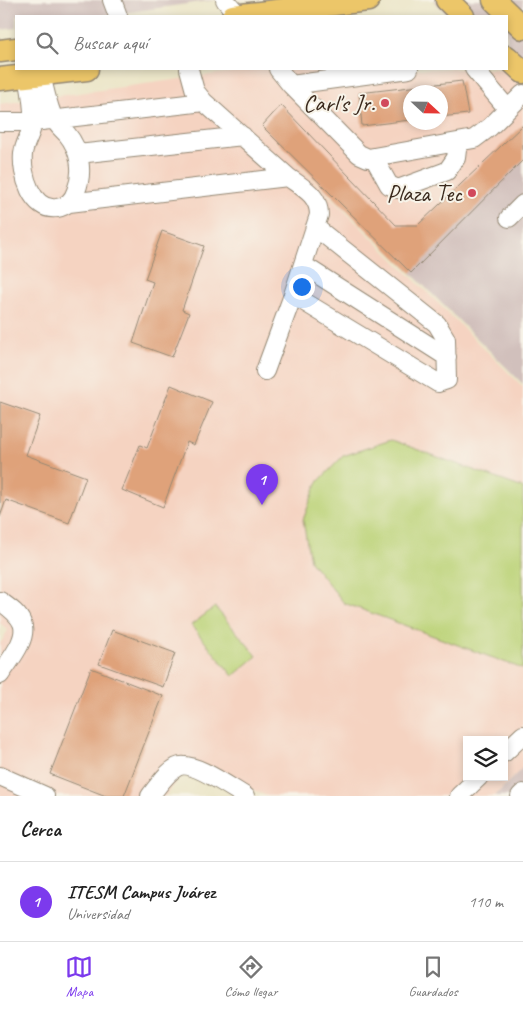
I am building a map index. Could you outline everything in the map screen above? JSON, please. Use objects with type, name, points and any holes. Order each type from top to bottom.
[{"type":"main road","points":[[232,10],[368,0]]},
{"type":"main road","points":[[447,0],[462,15]]},
{"type":"main road","points":[[0,51],[15,49]]},
{"type":"main road","points":[[508,58],[523,72]]},
{"type":"main road","points":[[0,78],[34,72],[69,70]]},
{"type":"street","points":[[112,0],[118,15]]},
{"type":"street","points":[[189,70],[195,91],[204,102],[288,177],[315,197],[319,206],[319,215],[303,266],[265,371]]},
{"type":"street","points":[[279,70],[291,85],[359,154],[368,158],[474,139],[481,135],[523,94]]},
{"type":"street","points":[[291,85],[402,70]]},
{"type":"street","points":[[475,70],[507,108]]},
{"type":"street","points":[[34,72],[53,119],[70,138],[78,154],[79,184],[75,196],[62,208],[52,209],[41,205],[32,193],[23,168],[23,153],[33,122],[34,72]]},
{"type":"street","points":[[0,122],[33,122],[204,102]]},
{"type":"street","points":[[78,154],[243,136]]},
{"type":"street","points":[[374,158],[389,185],[398,189],[447,171],[456,158],[458,142]]},
{"type":"street","points":[[69,203],[288,177]]},
{"type":"street","points":[[509,218],[523,204]]},
{"type":"street","points":[[293,295],[438,383],[447,380],[446,339],[437,324],[315,226]]},
{"type":"street","points":[[303,266],[447,356]]},
{"type":"street","points":[[0,601],[16,614],[23,624],[23,633],[20,644],[0,675]]},
{"type":"street","points":[[508,749],[523,736]]},
{"type":"street","points":[[150,796],[170,772],[184,764],[205,773],[245,796]]},
{"type":"street","points":[[0,776],[45,796]]},
{"type":"street","points":[[459,796],[475,781]]},
{"type":"street","points":[[520,796],[523,793]]},
{"type":"shaded area","points":[[0,0],[216,0],[108,15],[15,15],[15,28],[0,30]]},
{"type":"shaded area","points":[[433,0],[523,0],[523,89],[503,70],[508,70],[508,15],[448,15]]},
{"type":"shaded area","points":[[246,70],[503,70],[523,89],[523,160],[411,273],[254,122],[523,387],[523,767],[495,796],[267,796],[190,762],[165,796],[0,796],[0,644],[8,630],[0,623],[0,104]]},
{"type":"shaded area","points":[[523,160],[523,384],[411,273]]},
{"type":"shaded area","points":[[523,767],[523,796],[495,796]]},
{"type":"green space","points":[[391,440],[523,488],[523,669],[344,603],[310,561],[303,520],[317,483],[343,456]]},
{"type":"green space","points":[[215,607],[257,656],[233,676],[191,625]]},
{"type":"building","name":"Carl's Jr.","points":[[462,81],[468,114],[448,116],[448,85],[428,85]]},
{"type":"building","name":"Carl's Jr.","points":[[403,88],[403,121],[362,126],[359,93]]},
{"type":"building","name":"Plaza Tec","points":[[281,105],[396,225],[418,225],[523,125],[523,160],[411,273],[262,126]]},
{"type":"building","points":[[162,231],[204,246],[182,310],[189,313],[172,357],[133,343],[153,282],[145,279]]},
{"type":"building","points":[[171,385],[212,402],[194,445],[187,442],[163,507],[122,490],[140,445],[147,448]]},
{"type":"building","points":[[0,402],[40,416],[26,455],[86,477],[69,523],[6,500],[0,517]]},
{"type":"building","points":[[112,630],[175,653],[163,687],[99,664]]},
{"type":"building","points":[[91,668],[163,696],[124,796],[106,796],[50,774]]},
{"type":"place","name":"Carl's Jr.","points":[[385,103]]},
{"type":"place","name":"Plaza Tec","points":[[472,193]]},
{"type":"place","name":"ITESM Campus Juárez","points":[[262,505]]}]
